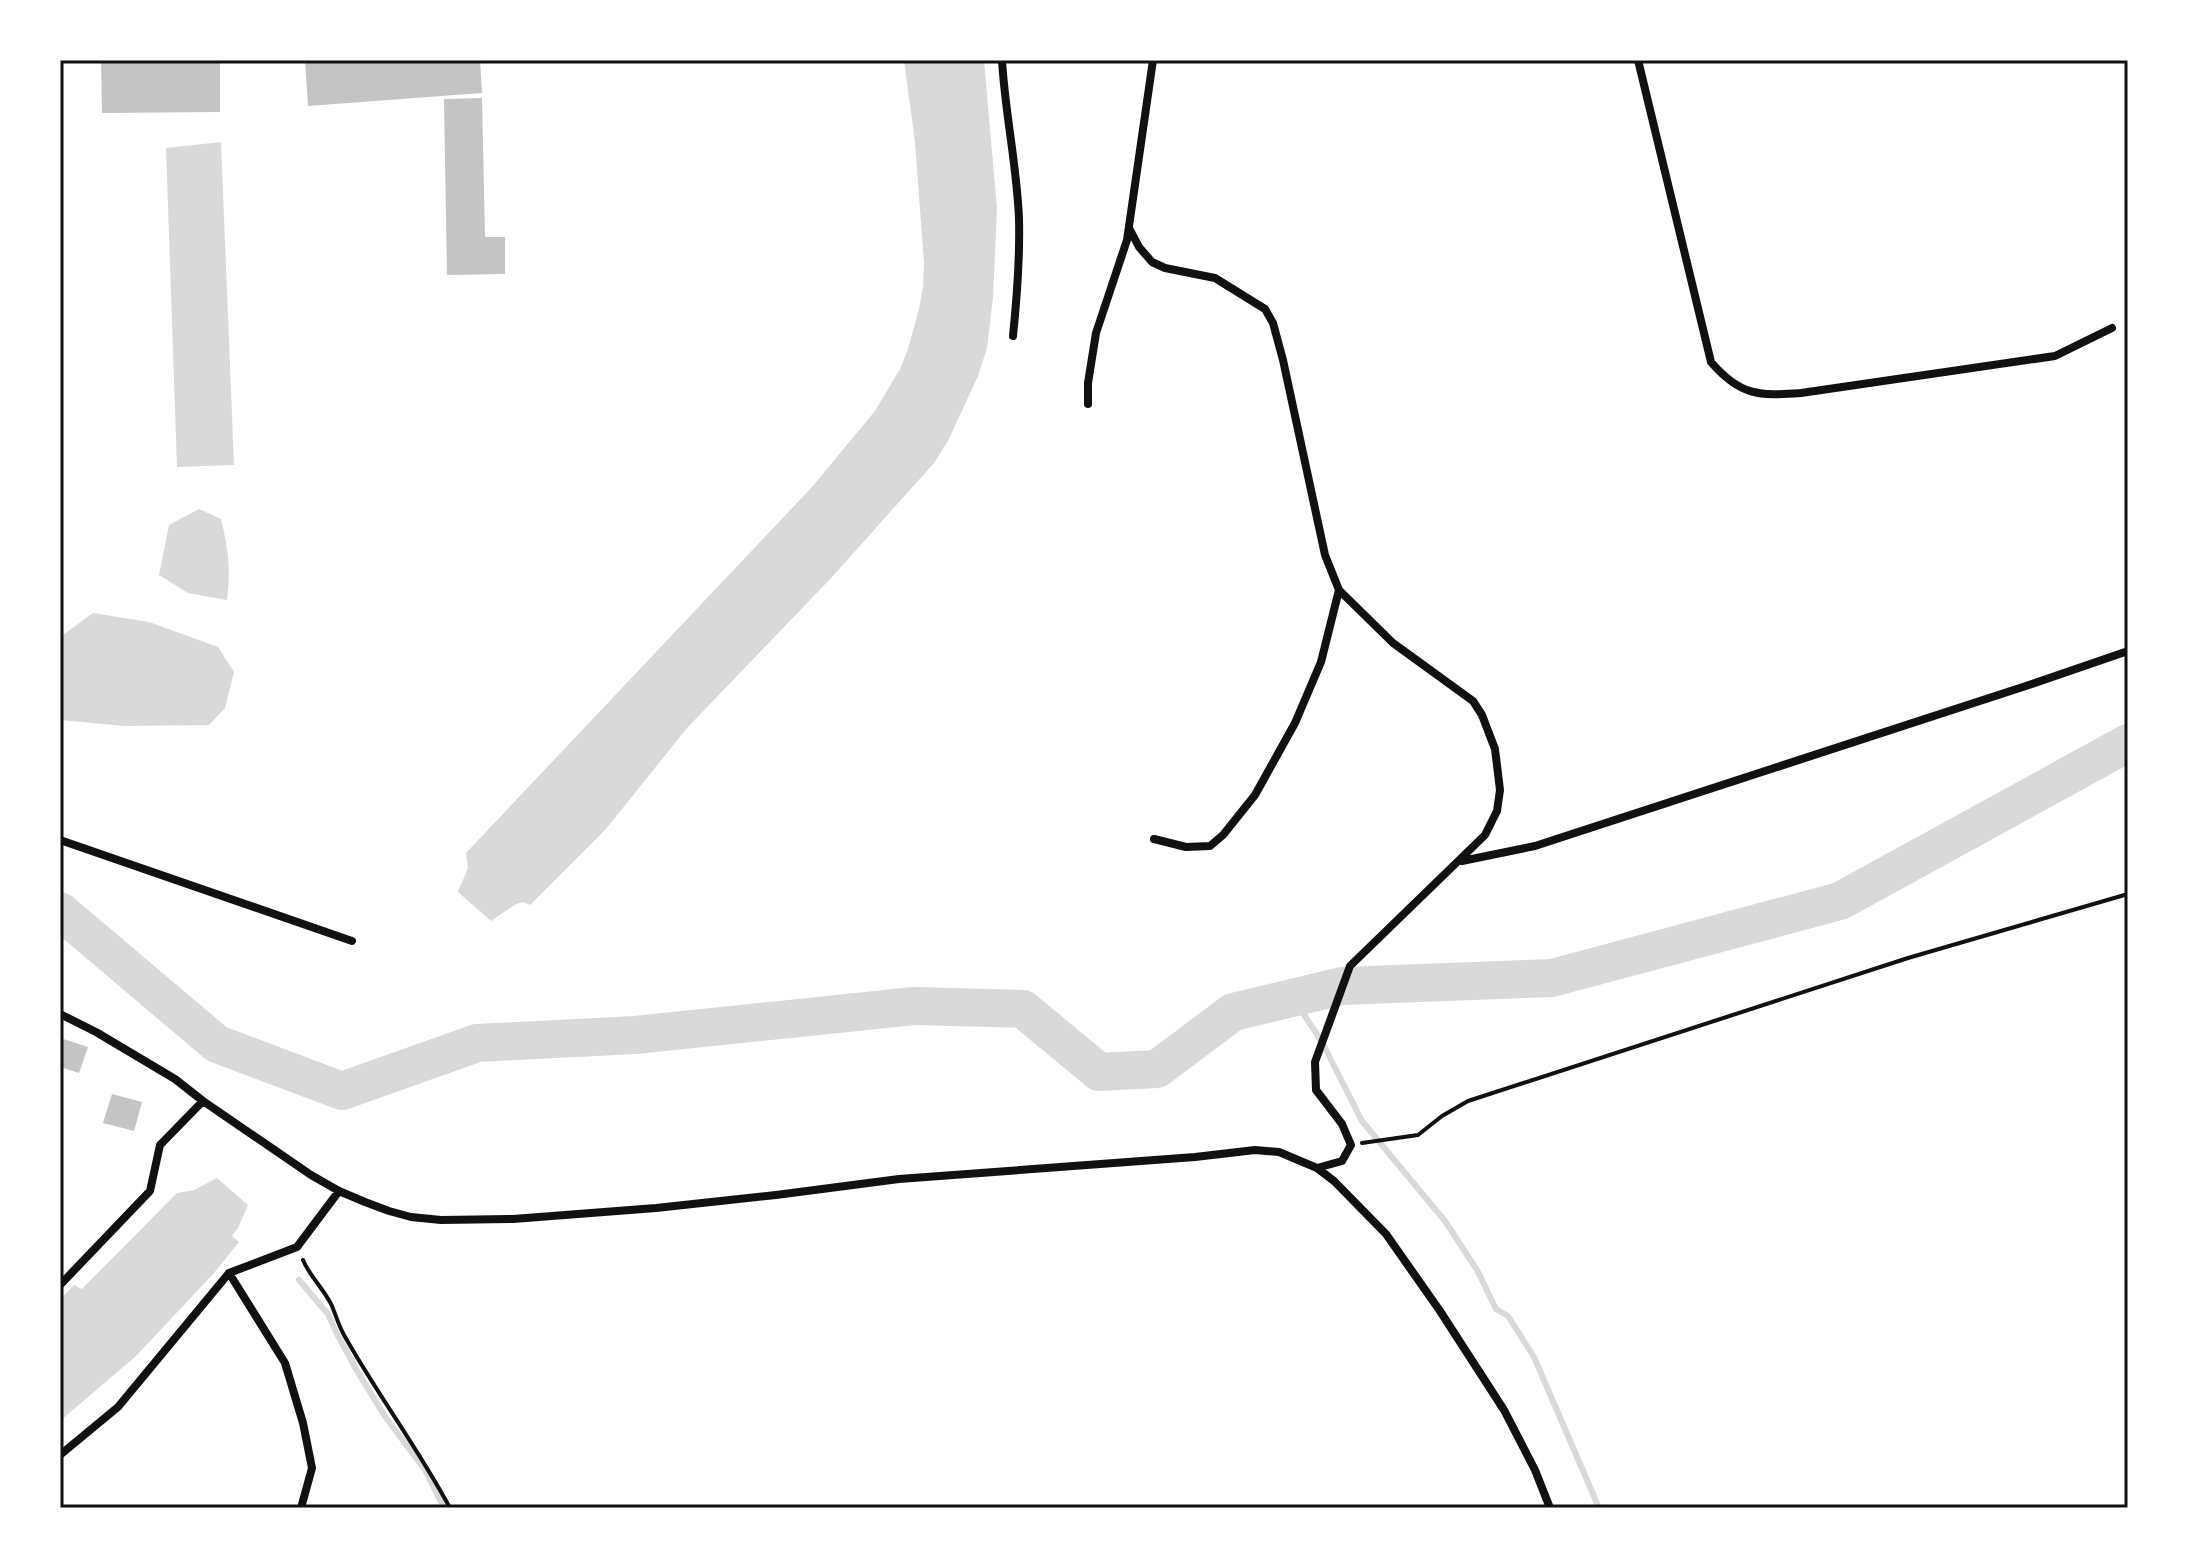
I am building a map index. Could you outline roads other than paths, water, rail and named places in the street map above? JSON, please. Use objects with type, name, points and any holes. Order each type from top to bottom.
[{"type":"street","points":[[1002,60],[1019,220],[1013,336]]},
{"type":"street","points":[[1088,404],[1096,333],[1127,240],[1153,60]]},
{"type":"street","points":[[1638,60],[1711,362],[1727,381],[1762,395],[1801,393],[2055,356],[2112,328]]},
{"type":"street","points":[[1129,228],[1152,262],[1165,268],[1215,278],[1265,309],[1273,323],[1283,360],[1325,555],[1339,590],[1393,643],[1473,701],[1495,749],[1500,790],[1497,811],[1485,835],[1350,966],[1315,1062],[1316,1090],[1342,1124],[1351,1145],[1342,1161],[1317,1168]]},
{"type":"street","points":[[1154,839],[1186,847],[1210,846],[1223,835],[1255,795],[1295,723],[1321,662],[1339,590]]},
{"type":"street","points":[[1460,861],[1535,846],[2128,651]]},
{"type":"street","points":[[60,840],[352,941]]},
{"type":"street","points":[[60,1014],[149,1062],[311,1175],[339,1191],[411,1217],[441,1220],[513,1219],[656,1208],[899,1179],[1255,1150],[1279,1152],[1317,1168],[1334,1181],[1386,1234],[1504,1410],[1535,1470],[1550,1508]]},
{"type":"street","points":[[60,1285],[150,1191],[160,1145],[203,1101]]},
{"type":"street","points":[[60,1455],[118,1407],[229,1273],[297,1247],[339,1191]]},
{"type":"street","points":[[229,1273],[285,1363],[303,1423],[312,1468],[301,1508]]},
{"type":"waterway","points":[[60,911],[217,1044],[342,1091],[477,1043],[635,1035],[914,1006],[1023,1009],[1099,1072],[1157,1069],[1233,1012],[1342,986],[1552,978],[1840,901],[2128,743]]},
{"type":"waterway","points":[[1293,998],[1322,1042],[1362,1121],[1445,1221],[1477,1270],[1496,1309],[1508,1316],[1534,1357],[1599,1508]]},
{"type":"waterway","points":[[299,1280],[328,1314],[356,1369],[384,1415],[425,1470],[444,1508]]}]
